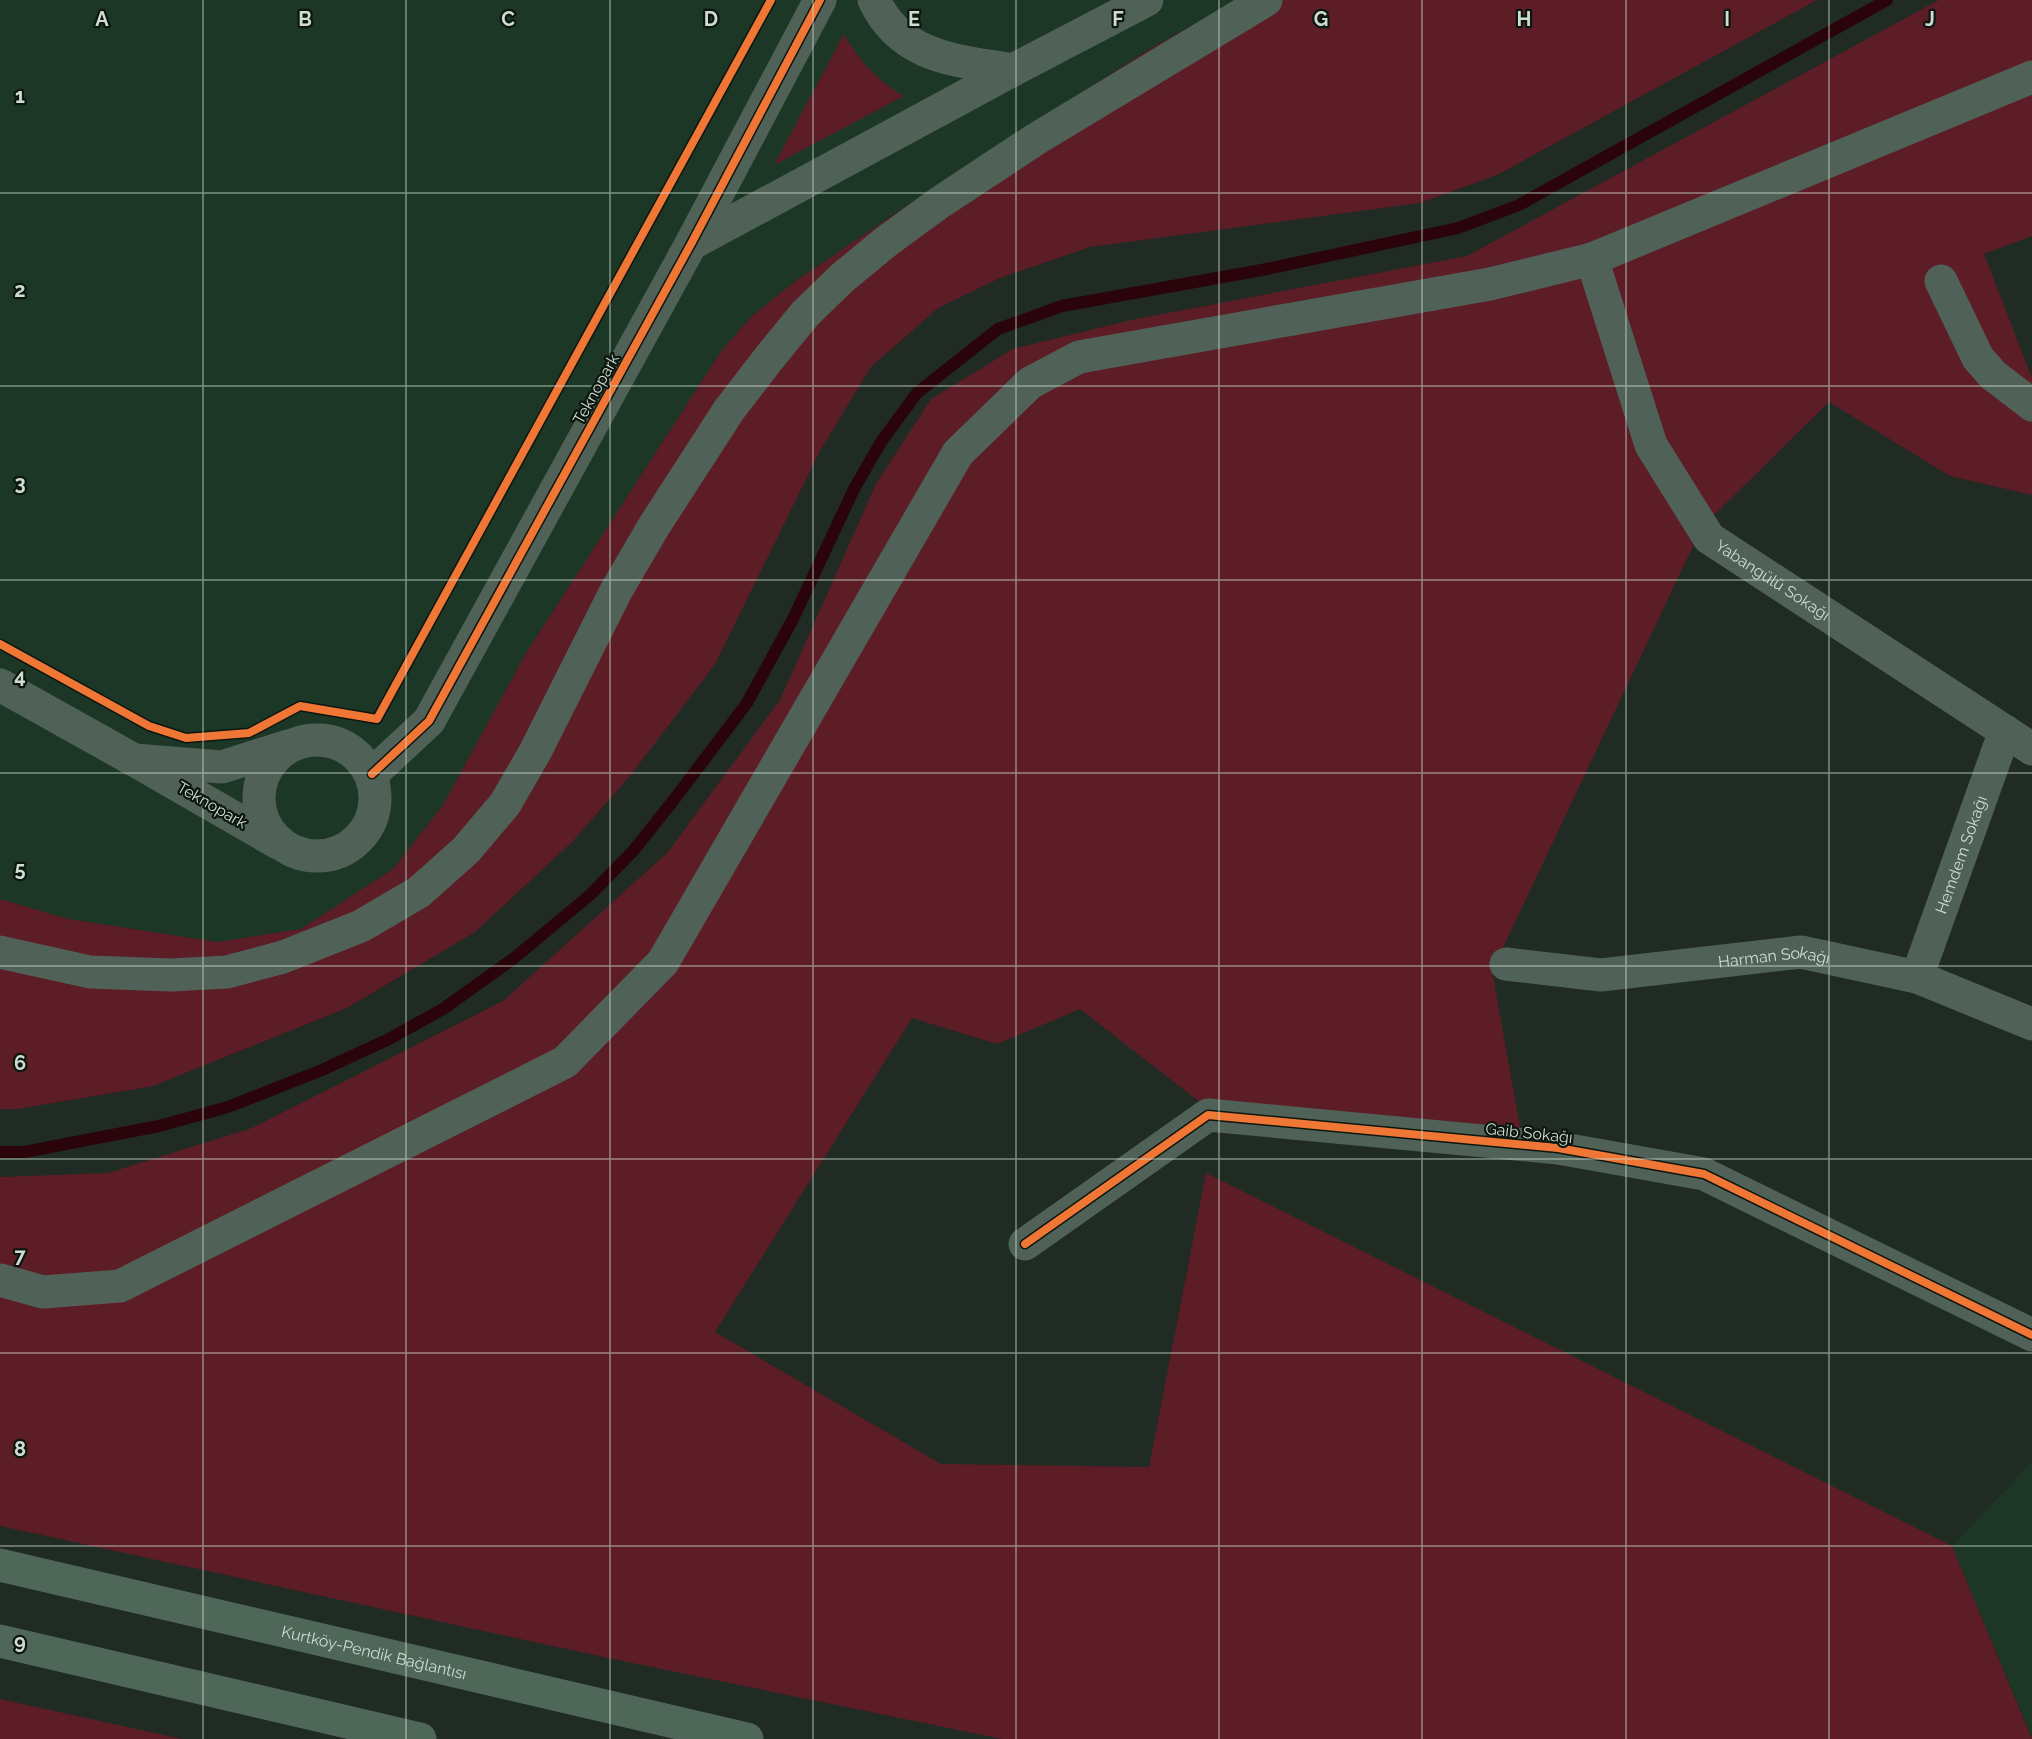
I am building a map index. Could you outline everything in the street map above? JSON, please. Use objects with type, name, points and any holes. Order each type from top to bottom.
[{"type":"highway","name":"Kurtköy-Pendik Bağlantısı","points":[[0,1565],[747,1739]]},
{"type":"highway","points":[[0,1641],[420,1739]]},
{"type":"street","name":"Teknopark","points":[[372,774],[429,721],[691,244],[820,0]]},
{"type":"street","points":[[874,0],[882,17],[899,36],[923,51],[948,59],[1013,70]]},
{"type":"street","points":[[691,244],[1147,0]]},
{"type":"street","points":[[0,952],[90,972],[171,975],[227,972],[283,957],[361,926],[419,892],[466,850],[505,804],[535,752],[616,591],[654,526],[729,410],[805,314],[842,278],[939,203],[1036,138],[1266,0]]},
{"type":"street","points":[[0,1280],[43,1292],[120,1286],[565,1062],[663,962],[958,453],[1030,383],[1079,357],[1490,284],[1592,259],[2032,77]]},
{"type":"street","name":"Yabangülü Sokağı","points":[[1592,259],[1651,445],[1709,538],[2032,749]]},
{"type":"street","points":[[1941,281],[1978,358],[1993,375],[2032,405]]},
{"type":"street","name":"Teknopark","points":[[0,685],[291,850],[308,856],[327,856],[344,850],[359,839],[369,824],[375,807],[372,774],[357,756],[340,745],[321,741],[301,742],[222,767],[134,760]]},
{"type":"street","name":"Hemdem Sokağı","points":[[1917,977],[2005,731]]},
{"type":"street","name":"Teknopark","points":[[291,850],[275,838],[264,822],[259,802],[261,783],[269,765],[284,751],[301,742]]},
{"type":"street","name":"Harman Sokağı","points":[[1506,964],[1601,975],[1801,952],[1917,977],[2032,1023]]},
{"type":"street","name":"Gaib Sokağı","points":[[1025,1244],[1208,1115],[1220,1116],[1558,1149],[1704,1174],[2032,1335]]},
{"type":"shaded area","points":[[0,0],[1237,0],[1150,49],[954,174],[794,282],[752,316],[722,350],[526,653],[443,805],[393,869],[301,929],[218,942],[68,919],[0,899]]},
{"type":"shaded area","points":[[1237,0],[1817,0],[1497,175],[1420,203],[1090,247],[1000,278],[938,308],[871,367],[821,449],[715,664],[630,776],[572,842],[475,932],[347,1008],[153,1086],[18,1109],[0,1109],[0,899],[68,919],[218,942],[301,929],[393,869],[443,805],[526,653],[722,350],[752,316],[794,282],[954,174],[1150,49]]},
{"type":"shaded area","points":[[1939,0],[2032,0],[2032,236],[1984,254],[2032,378],[2032,495],[1950,476],[1829,402],[1702,527],[1492,971],[1521,1132],[1210,1110],[1080,1009],[997,1044],[912,1018],[715,1332],[941,1464],[1149,1467],[1206,1173],[1952,1546],[2032,1739],[1002,1739],[608,1658],[0,1526],[0,1177],[108,1173],[252,1128],[503,1001],[667,853],[780,700],[876,484],[931,399],[1013,349],[1131,320],[1467,256]]},
{"type":"shaded area","points":[[844,34],[870,70],[885,84],[904,96],[774,165]]},
{"type":"shaded area","points":[[2032,1462],[2032,1737],[1952,1546]]},
{"type":"shaded area","points":[[0,1699],[182,1739],[0,1739]]},
{"type":"waterway","points":[[0,1152],[24,1152],[159,1126],[228,1107],[322,1070],[389,1039],[443,1009],[513,959],[590,895],[634,850],[676,797],[747,703],[793,619],[854,489],[881,442],[917,393],[998,329],[1062,306],[1267,269],[1458,228],[1519,205],[1887,0]]},
{"type":"cycle path","points":[[0,644],[149,726],[186,738],[249,733],[300,706],[377,719],[771,0]]},
{"type":"cycle path","points":[[372,774],[429,721],[691,244],[820,0]]},
{"type":"cycle path","points":[[1025,1244],[1208,1115],[1558,1148],[1704,1174],[2032,1335]]}]
